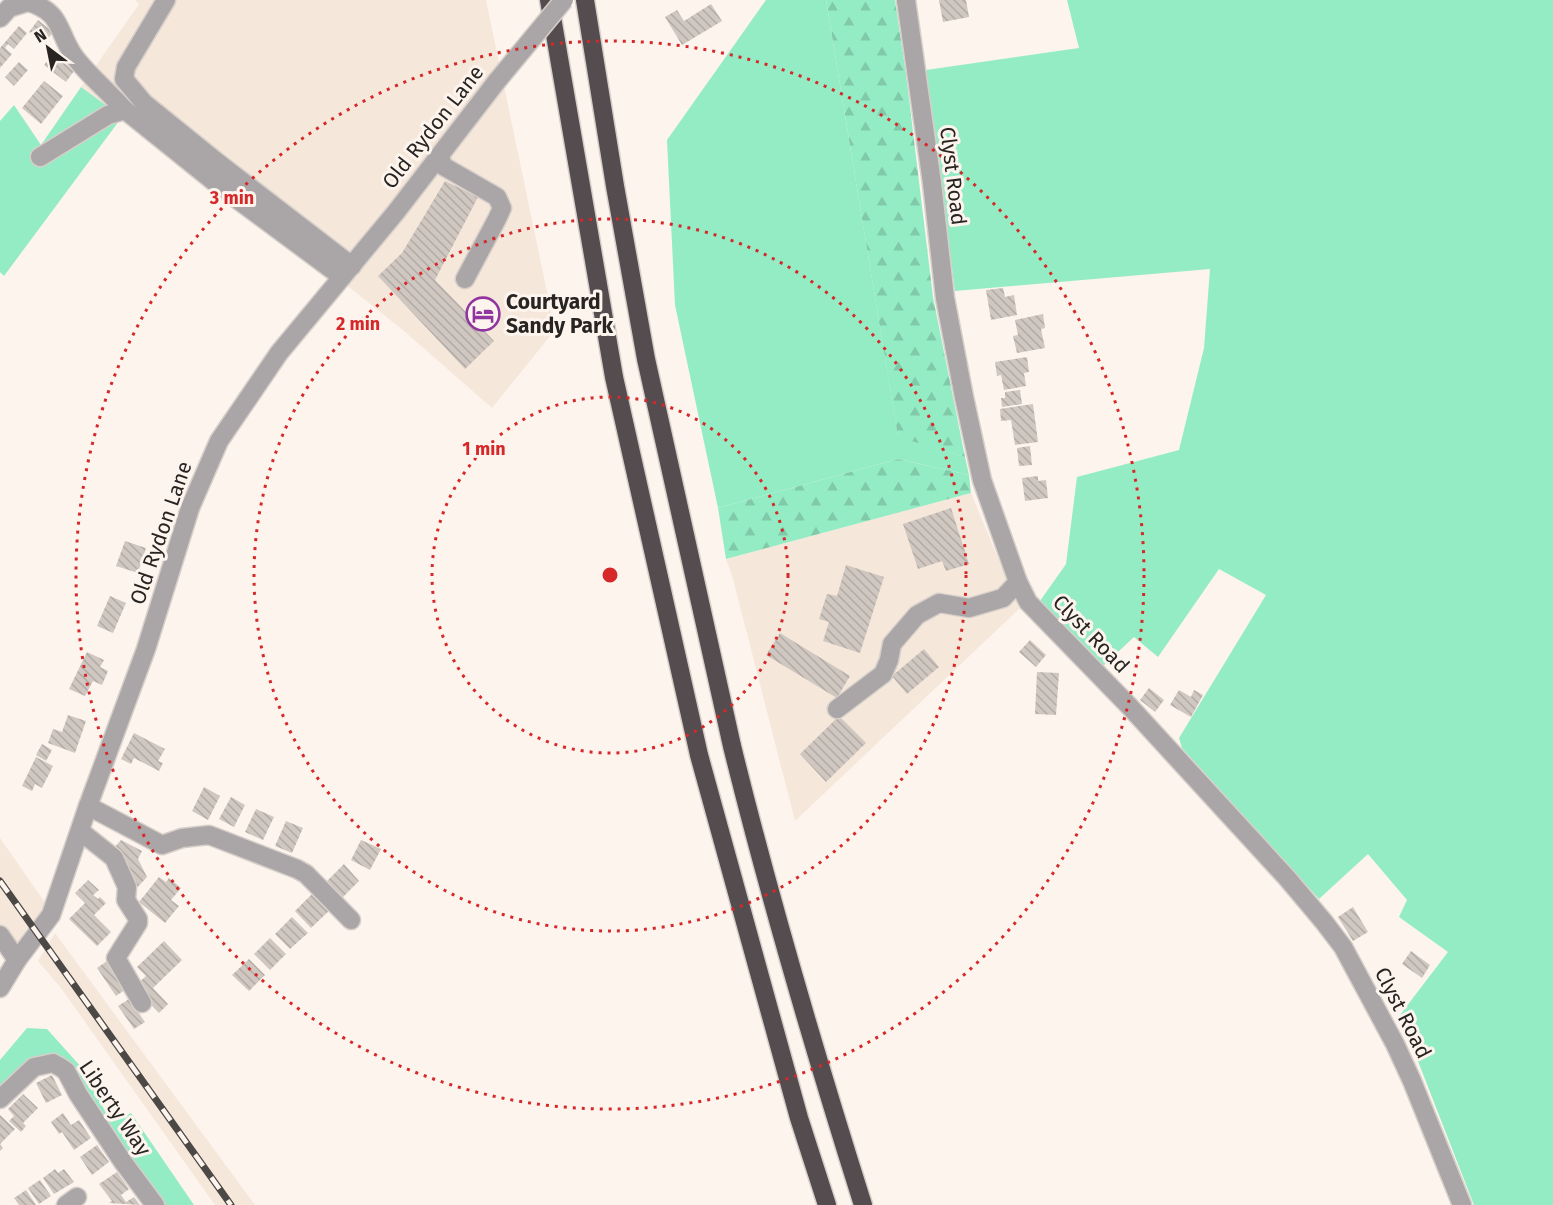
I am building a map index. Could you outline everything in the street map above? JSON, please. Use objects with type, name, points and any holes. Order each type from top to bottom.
[{"type":"highway","points":[[537,0],[557,53]]},
{"type":"highway","points":[[549,0],[614,377],[699,755],[799,1118],[827,1205]]},
{"type":"highway","points":[[587,0],[646,359],[732,746],[747,809],[863,1205]]},
{"type":"street","points":[[166,0],[126,67],[124,79],[144,103],[347,271]]},
{"type":"street","name":"Old Rydon Lane","points":[[0,988],[17,960],[51,915],[88,806],[146,650],[190,508],[219,441],[260,378],[564,0]]},
{"type":"street","name":"Clyst Road","points":[[906,0],[949,320],[982,480],[1017,582],[1028,602],[1131,708],[1287,878],[1343,947],[1408,1072],[1462,1205]]},
{"type":"street","points":[[0,18],[9,8],[28,2],[47,10],[61,26],[74,55],[125,110],[222,188],[347,271]]},
{"type":"street","points":[[40,157],[108,115],[125,110]]},
{"type":"street","points":[[440,156],[443,166],[497,197],[501,208],[465,279]]},
{"type":"street","points":[[837,710],[883,674],[892,644],[917,615],[939,603],[969,608],[1003,598],[1017,582]]},
{"type":"street","points":[[88,806],[162,845],[182,838],[209,835],[297,869],[306,874],[351,920]]},
{"type":"street","points":[[80,831],[107,850],[114,858],[127,887],[126,900],[138,919],[138,923],[116,958],[142,1003]]},
{"type":"street","points":[[0,935],[17,960]]},
{"type":"street","name":"Liberty Way","points":[[0,1099],[34,1067],[53,1063],[66,1071],[78,1094],[123,1162],[155,1205]]},
{"type":"shaded area","points":[[135,0],[486,0],[555,330],[492,408],[404,331],[325,268],[313,268],[81,87],[139,4]]},
{"type":"shaded area","points":[[971,493],[1019,609],[795,821],[726,559]]},
{"type":"shaded area","points":[[0,838],[48,907],[17,950],[0,925]]},
{"type":"shaded area","points":[[55,933],[255,1205],[215,1205],[61,988],[38,961]]},
{"type":"green space","points":[[766,0],[826,0],[898,436],[965,457],[969,475],[898,459],[718,508],[675,305],[667,140]]},
{"type":"green space","points":[[826,0],[895,0],[933,297],[965,457],[898,437]]},
{"type":"green space","points":[[1067,0],[1553,0],[1553,1205],[1474,1205],[1400,1015],[1448,952],[1399,917],[1407,900],[1368,854],[1319,899],[1182,748],[1179,738],[1266,595],[1219,569],[1158,657],[1134,637],[1101,668],[1053,619],[1040,601],[1066,564],[1077,477],[1179,450],[1204,348],[1210,269],[955,291],[926,70],[1079,48]]},
{"type":"green space","points":[[81,87],[122,117],[4,276],[0,272],[0,121],[14,105],[41,145]]},
{"type":"green space","points":[[898,459],[969,475],[971,493],[726,559],[718,508]]},
{"type":"green space","points":[[27,1028],[47,1029],[82,1068],[111,1122],[131,1113],[194,1205],[162,1205],[83,1090],[74,1068],[63,1058],[44,1057],[0,1092],[0,1060]]},
{"type":"building","points":[[939,0],[966,0],[969,17],[943,22]]},
{"type":"building","points":[[711,4],[722,21],[682,45],[665,17],[677,10],[684,21]]},
{"type":"building","points":[[38,20],[53,32],[45,43],[29,32]]},
{"type":"building","points":[[19,26],[27,33],[14,49],[8,44],[5,48],[12,54],[0,68],[0,48]]},
{"type":"building","points":[[53,54],[74,71],[66,82],[44,65]]},
{"type":"building","points":[[19,62],[28,70],[14,86],[5,77]]},
{"type":"building","points":[[44,81],[63,96],[41,124],[22,108]]},
{"type":"building","points":[[445,181],[478,197],[435,280],[494,341],[465,369],[378,276],[402,253]]},
{"type":"building","points":[[1003,288],[1005,297],[1014,295],[1017,315],[991,320],[986,290]]},
{"type":"building","points":[[1043,314],[1045,328],[1041,329],[1045,348],[1017,353],[1013,336],[1018,335],[1015,320]]},
{"type":"building","points":[[1027,357],[1029,372],[1024,373],[1026,386],[1004,390],[1001,375],[997,376],[995,362]]},
{"type":"building","points":[[1020,390],[1022,404],[1002,407],[1001,398],[1005,398],[1005,392]]},
{"type":"building","points":[[1033,404],[1038,442],[1015,445],[1011,420],[1001,421],[1000,409]]},
{"type":"building","points":[[1030,446],[1032,465],[1019,466],[1017,448]]},
{"type":"building","points":[[1038,476],[1038,481],[1046,480],[1048,498],[1025,501],[1022,478]]},
{"type":"building","points":[[951,508],[969,564],[946,571],[942,561],[918,569],[903,524]]},
{"type":"building","points":[[125,541],[146,548],[138,573],[116,566]]},
{"type":"building","points":[[846,565],[884,577],[860,653],[823,641],[829,622],[819,619],[827,594],[837,596]]},
{"type":"building","points":[[110,596],[126,603],[113,633],[97,626]]},
{"type":"building","points":[[780,633],[850,676],[837,698],[766,655]]},
{"type":"building","points":[[1030,640],[1046,655],[1036,667],[1019,652]]},
{"type":"building","points":[[924,649],[939,667],[907,694],[892,676]]},
{"type":"building","points":[[87,652],[104,660],[100,667],[108,671],[102,685],[93,681],[85,696],[69,689]]},
{"type":"building","points":[[1037,672],[1059,673],[1056,715],[1035,714]]},
{"type":"building","points":[[1149,688],[1164,700],[1155,712],[1140,700]]},
{"type":"building","points":[[1179,690],[1191,697],[1194,690],[1203,695],[1191,717],[1170,705]]},
{"type":"building","points":[[68,715],[86,721],[75,753],[48,743],[53,729],[62,732]]},
{"type":"building","points":[[839,716],[866,743],[826,782],[800,754]]},
{"type":"building","points":[[134,733],[165,749],[158,761],[163,763],[159,771],[134,758],[131,764],[121,759]]},
{"type":"building","points":[[42,744],[52,750],[46,761],[36,755]]},
{"type":"building","points":[[36,757],[53,766],[42,788],[35,784],[32,791],[22,786]]},
{"type":"building","points":[[204,787],[220,796],[208,820],[192,811]]},
{"type":"building","points":[[231,797],[245,805],[234,827],[219,819]]},
{"type":"building","points":[[256,809],[274,817],[263,840],[245,832]]},
{"type":"building","points":[[286,821],[303,828],[292,853],[275,846]]},
{"type":"building","points":[[121,840],[142,851],[138,859],[147,877],[135,890],[121,859],[122,853],[114,848]]},
{"type":"building","points":[[361,840],[381,849],[370,870],[351,860]]},
{"type":"building","points":[[344,864],[359,881],[341,899],[325,883]]},
{"type":"building","points":[[159,877],[166,882],[169,878],[181,888],[171,900],[179,906],[165,923],[139,902]]},
{"type":"building","points":[[88,880],[99,890],[93,895],[98,899],[100,897],[106,903],[94,915],[111,932],[97,946],[69,919],[85,903],[75,893]]},
{"type":"building","points":[[314,892],[331,909],[311,928],[295,911]]},
{"type":"building","points":[[1353,907],[1368,932],[1353,941],[1338,917]]},
{"type":"building","points":[[292,917],[308,933],[290,949],[275,934]]},
{"type":"building","points":[[270,938],[286,954],[270,970],[254,954]]},
{"type":"building","points":[[164,941],[182,960],[153,988],[168,1004],[159,1013],[134,987],[146,976],[137,967]]},
{"type":"building","points":[[1411,951],[1430,965],[1422,978],[1402,964]]},
{"type":"building","points":[[249,959],[265,975],[249,991],[232,975]]},
{"type":"building","points":[[107,961],[126,989],[116,996],[97,968]]},
{"type":"building","points":[[129,999],[145,1022],[134,1029],[118,1006]]},
{"type":"building","points":[[52,1075],[62,1095],[46,1103],[36,1083]]},
{"type":"building","points":[[23,1094],[38,1108],[23,1123],[26,1126],[21,1132],[9,1121],[14,1116],[8,1109]]},
{"type":"building","points":[[63,1113],[71,1125],[79,1120],[91,1138],[74,1150],[62,1132],[59,1134],[51,1122]]},
{"type":"building","points":[[0,1115],[15,1129],[0,1144]]},
{"type":"building","points":[[97,1145],[109,1162],[92,1175],[80,1157]]},
{"type":"building","points":[[55,1169],[58,1173],[64,1169],[74,1182],[54,1194],[43,1178]]},
{"type":"building","points":[[117,1172],[129,1189],[121,1195],[126,1202],[134,1197],[140,1205],[109,1203],[112,1201],[99,1184]]},
{"type":"building","points":[[40,1180],[51,1196],[39,1204],[28,1188]]},
{"type":"building","points":[[26,1190],[36,1205],[19,1205],[14,1198]]},
{"type":"railway","points":[[0,881],[231,1205]]},
{"type":"place","name":"Courtyard Sandy Park","points":[[483,314]]}]
